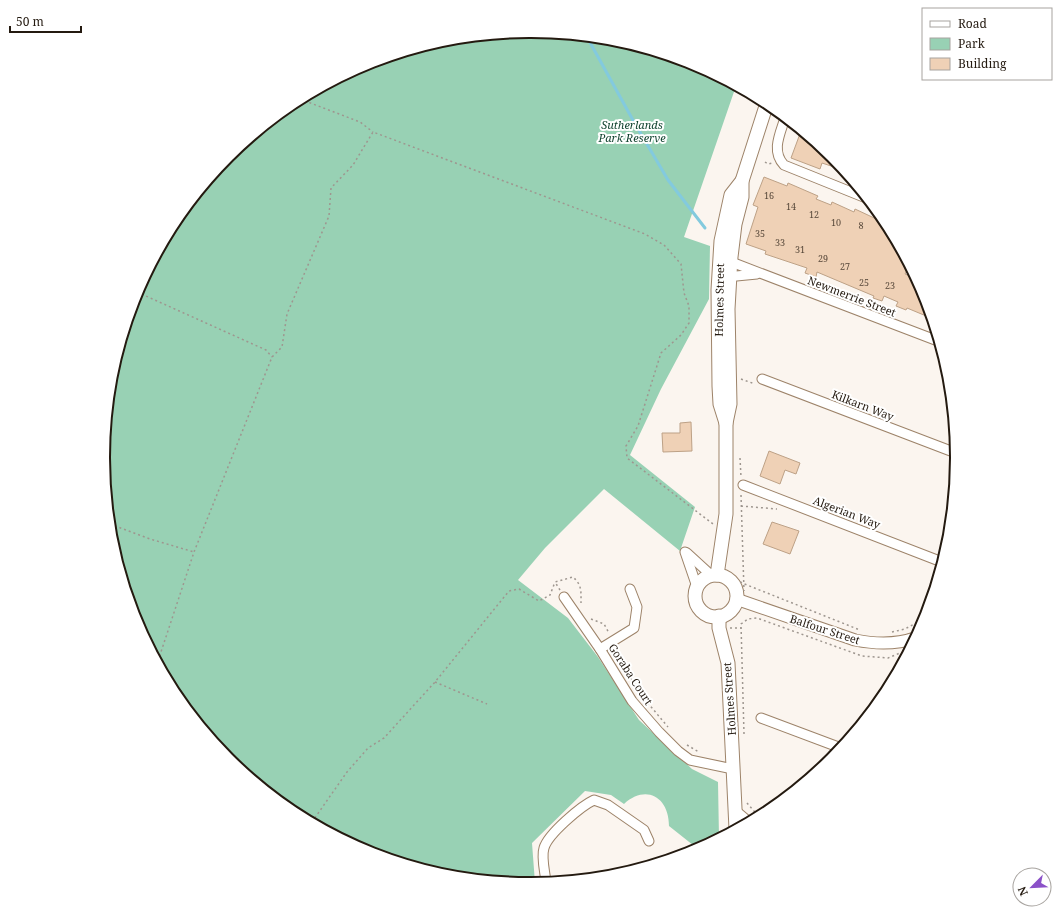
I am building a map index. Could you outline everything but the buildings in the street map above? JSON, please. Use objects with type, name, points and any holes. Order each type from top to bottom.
[{"type":"main road","name":"Holmes Street","points":[[714,575],[726,514],[726,423],[730,404],[728,309],[724,277],[725,260],[742,197],[742,181],[765,110]]},
{"type":"main road","points":[[714,575],[723,576],[733,583],[736,589],[736,599],[730,611],[719,616],[713,616],[701,611],[695,600],[697,587],[700,582],[714,575]]},
{"type":"main road","name":"Holmes Street","points":[[719,616],[719,628],[728,663],[733,775],[736,790],[736,823]]},
{"type":"main road","name":"Holmes Street","points":[[728,828],[728,790],[733,775]]},
{"type":"street","points":[[783,124],[776,149],[779,159],[784,165],[856,194]]},
{"type":"street","name":"Newmerrie Street","points":[[725,260],[758,274],[932,339]]},
{"type":"street","name":"Newmerrie Street","points":[[724,277],[758,274]]},
{"type":"street","name":"Kilkarn Way","points":[[762,379],[950,451]]},
{"type":"street","name":"Algerian Way","points":[[743,485],[936,560]]},
{"type":"street","points":[[697,587],[686,552],[714,575]]},
{"type":"street","points":[[600,649],[634,628],[637,607],[630,589]]},
{"type":"street","name":"Goraba Court","points":[[564,597],[600,649],[632,701],[678,751],[690,760],[733,775]]},
{"type":"street","name":"Balfour Street","points":[[736,599],[855,640],[874,644],[897,643],[907,640]]},
{"type":"street","points":[[761,718],[834,746]]},
{"type":"street","points":[[546,876],[543,848],[548,840],[584,805],[594,800],[608,805],[644,830],[649,841]]},
{"type":"street","points":[[736,811],[744,818]]},
{"type":"path","points":[[308,102],[360,122],[373,132],[645,234],[664,245],[681,264],[684,293],[689,306],[689,323],[681,335],[661,353],[638,426],[626,446],[627,458],[715,525]]},
{"type":"path","points":[[160,655],[194,552],[272,357],[282,347],[287,314],[329,216],[331,188],[353,165],[373,132]]},
{"type":"path","points":[[765,162],[768,164],[772,162]]},
{"type":"path","points":[[143,295],[266,350],[272,357]]},
{"type":"path","points":[[741,506],[742,583],[860,630],[866,631]]},
{"type":"path","points":[[117,527],[150,539],[194,552]]},
{"type":"path","points":[[555,582],[573,577],[580,583],[582,591],[580,603],[583,610]]},
{"type":"path","points":[[555,582],[564,597]]},
{"type":"path","points":[[315,818],[348,772],[368,748],[384,738],[414,703],[435,682],[509,591],[519,589],[539,600],[550,595],[555,582]]},
{"type":"path","points":[[586,616],[604,624],[620,650],[619,661],[647,702],[671,730]]},
{"type":"path","points":[[744,739],[741,624],[748,619]]},
{"type":"path","points":[[892,632],[905,629],[915,623]]},
{"type":"path","points":[[435,682],[487,704]]},
{"type":"path","points":[[687,745],[701,753]]},
{"type":"path","points":[[745,802],[755,812]]},
{"type":"green space","name":"Sutherlands Park Reserve","points":[[530,38],[585,42],[639,52],[691,70],[734,91],[684,237],[710,246],[709,299],[661,389],[630,455],[695,507],[680,551],[604,489],[545,548],[518,580],[568,618],[598,657],[639,720],[692,769],[718,782],[719,832],[692,844],[669,826],[665,808],[661,801],[655,797],[640,795],[632,798],[624,804],[611,795],[585,791],[532,843],[535,877],[475,873],[421,863],[395,855],[344,834],[297,806],[253,773],[215,734],[181,691],[142,618],[125,566],[119,539],[111,485],[110,458],[111,430],[119,376],[125,349],[142,297],[181,224],[197,202],[233,161],[253,142],[297,109],[344,81],[369,70],[421,52],[448,46],[503,39]]},
{"type":"waterway","points":[[590,43],[668,180],[705,228]]}]
